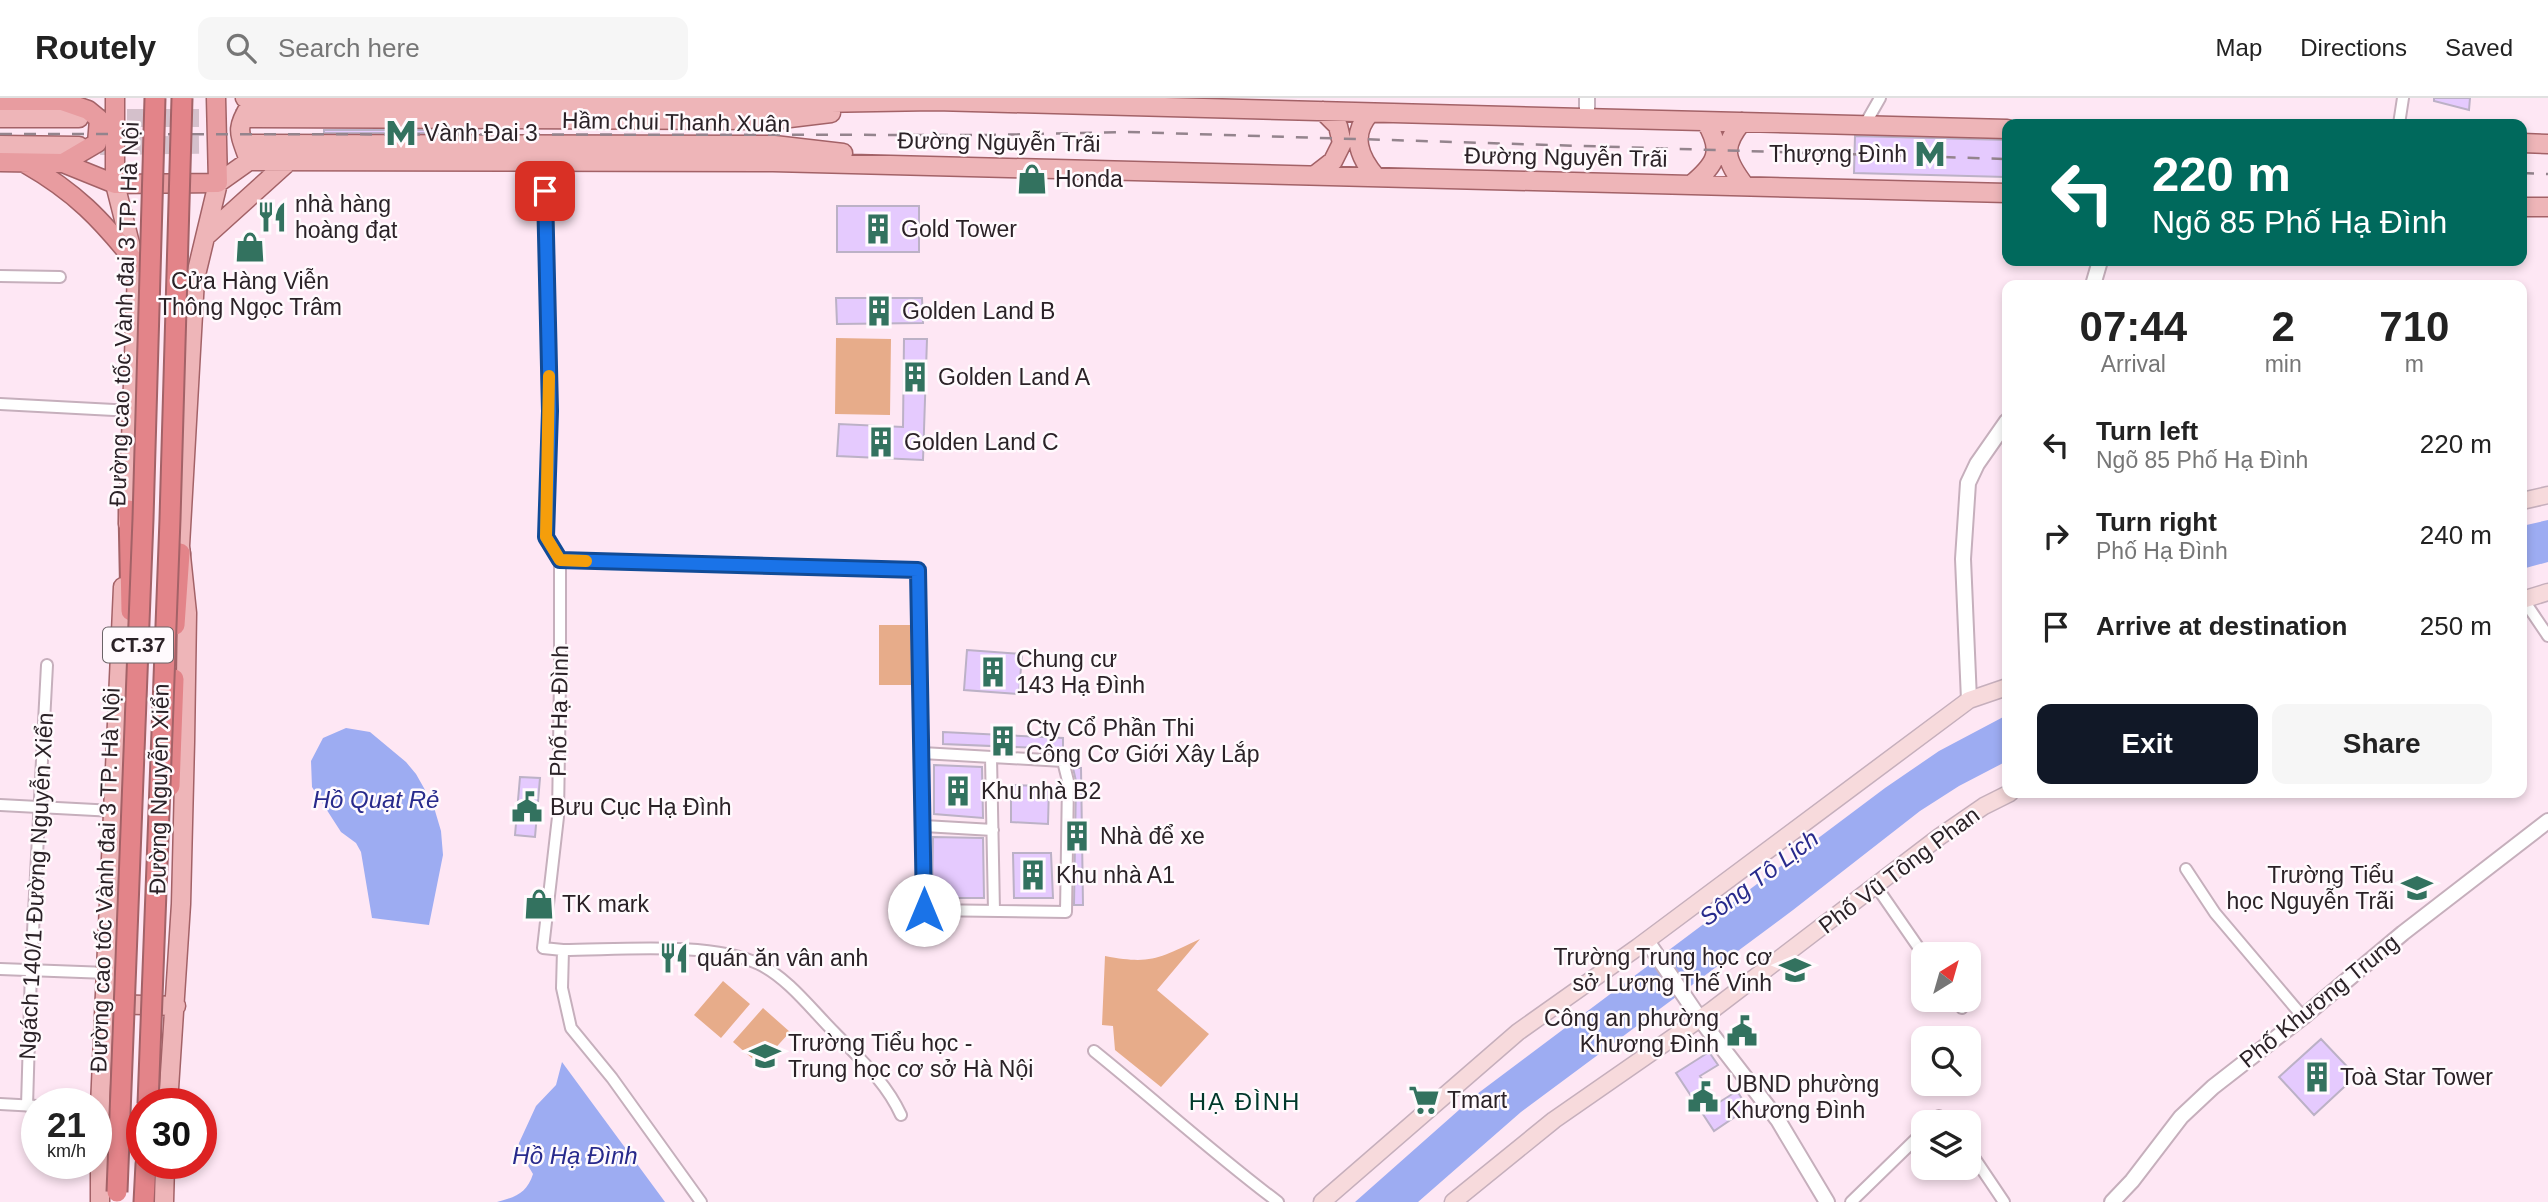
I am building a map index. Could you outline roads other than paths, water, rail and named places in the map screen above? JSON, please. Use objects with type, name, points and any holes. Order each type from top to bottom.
[{"type":"highway","name":"Đường Nguyễn Xiển","points":[[114,98],[115,184]]},
{"type":"highway","name":"Đường cao tốc Vành đai 3 TP. Hà Nội","points":[[112,1200],[143,519],[155,98]]},
{"type":"highway","name":"CT.37","points":[[151,1088],[182,98]]},
{"type":"highway","points":[[0,162],[63,163],[115,184],[218,183],[216,98]]},
{"type":"highway","points":[[13,100],[67,99],[96,114],[99,140],[94,146],[63,163]]},
{"type":"highway","points":[[23,163],[62,185],[86,206],[136,267]]},
{"type":"highway","points":[[112,1200],[118,807],[131,598],[129,510]]},
{"type":"highway","points":[[151,1088],[164,936],[180,553]]},
{"type":"highway","points":[[144,1198],[145,1179]]},
{"type":"main road","name":"Đường Nguyễn Trãi","points":[[249,105],[298,99],[881,100],[2002,129]]},
{"type":"main road","name":"Hầm chui Thanh Xuân","points":[[249,105],[773,120],[935,101]]},
{"type":"main road","points":[[218,183],[250,153],[239,138],[240,122],[249,105]]},
{"type":"main road","points":[[1315,175],[1333,161],[1342,144],[1338,126],[1322,111]]},
{"type":"main road","points":[[1370,113],[1360,128],[1359,148],[1362,160],[1376,177]]},
{"type":"main road","points":[[0,118],[79,118]]},
{"type":"main road","points":[[1691,185],[1707,171],[1716,151],[1716,140],[1706,122]]},
{"type":"main road","points":[[1742,122],[1728,141],[1729,161],[1745,186]]},
{"type":"main road","points":[[2527,143],[2548,144]]},
{"type":"main road","points":[[0,145],[79,146]]},
{"type":"main road","name":"Hầm chui Thanh Xuân","points":[[250,153],[774,145],[933,165]]},
{"type":"main road","name":"Đường Nguyễn Trãi","points":[[250,153],[289,162],[933,165],[2002,193]]},
{"type":"main road","points":[[206,236],[289,162]]},
{"type":"main road","name":"Đường Nguyễn Xiển","points":[[169,1088],[181,904],[187,613],[180,553],[195,279],[218,183]]},
{"type":"main road","name":"Đường Nguyễn Xiển","points":[[115,184],[136,267],[129,510]]},
{"type":"main road","points":[[2527,207],[2548,208]]},
{"type":"main road","points":[[136,267],[153,253],[169,250],[184,257],[195,279]]},
{"type":"main road","name":"Đường Nguyễn Xiển","points":[[112,1200],[113,1004],[145,335],[135,327]]},
{"type":"main road","points":[[2527,500],[2548,495]]},
{"type":"main road","points":[[2527,598],[2548,592]]},
{"type":"main road","points":[[1322,1202],[1518,1032],[1650,945],[1969,700],[2002,689]]},
{"type":"main road","name":"Phố Vũ Tông Phan","points":[[1452,1202],[1696,1012],[1876,886],[1984,806],[2002,797]]},
{"type":"main road","name":"Đường Nguyễn Xiển","points":[[101,1088],[113,1004],[108,973],[118,807]]},
{"type":"main road","points":[[113,1004],[176,1006]]},
{"type":"main road","name":"Đường Nguyễn Xiển","points":[[109,1179],[112,1200]]},
{"type":"main road","points":[[164,1202],[165,1179]]},
{"type":"street","points":[[1587,98],[1587,118]]},
{"type":"street","points":[[1864,126],[1880,98]]},
{"type":"street","points":[[2400,119],[2403,98]]},
{"type":"street","name":"Phố Hạ Đình","points":[[543,162],[550,411],[546,537],[560,560],[558,817],[543,948],[563,950]]},
{"type":"street","points":[[0,276],[60,277]]},
{"type":"street","points":[[0,404],[133,411]]},
{"type":"street","points":[[1969,700],[1963,559],[1968,483],[1977,464],[2002,428]]},
{"type":"street","points":[[560,560],[918,570],[924,910],[1066,912],[1068,781],[1063,761],[922,753]]},
{"type":"street","points":[[2527,605],[2548,636]]},
{"type":"street","name":"Ngách 140/1 Đường Nguyễn Xiển","points":[[32,1088],[31,970],[47,665]]},
{"type":"street","points":[[991,757],[995,911]]},
{"type":"street","points":[[0,805],[40,808],[118,807]]},
{"type":"street","name":"Phố Khương Trung","points":[[2112,1202],[2132,1181],[2181,1117],[2213,1087],[2303,1017],[2413,925],[2548,821]]},
{"type":"street","points":[[924,826],[993,830]]},
{"type":"street","points":[[2186,869],[2215,914],[2303,1017]]},
{"type":"street","points":[[1876,886],[1915,942]]},
{"type":"street","points":[[1650,945],[1696,1012],[1778,1120],[1828,1202]]},
{"type":"street","points":[[701,1202],[612,1079],[571,1028],[562,988],[563,950],[677,950],[741,957],[761,965],[781,980],[891,1092],[901,1115]]},
{"type":"street","points":[[0,969],[108,973]]},
{"type":"street","points":[[1094,1051],[1164,1106],[1228,1164],[1278,1202]]},
{"type":"street","points":[[0,1104],[21,1105]]},
{"type":"street","points":[[1851,1202],[1911,1144]]},
{"type":"street","points":[[1981,1168],[2004,1202]]},
{"type":"water","points":[[2548,520],[2548,562],[2527,568],[2527,525]]},
{"type":"water","points":[[2002,718],[2002,764],[1959,786],[1920,811],[1793,910],[1521,1112],[1418,1202],[1355,1202],[1477,1094],[1885,788],[1939,751]]},
{"type":"water","name":"Hồ Quạt Rẻ","points":[[346,728],[370,732],[406,762],[433,804],[441,831],[443,855],[429,925],[372,918],[361,852],[356,843],[341,832],[312,787],[311,761],[323,738]]},
{"type":"water","name":"Hồ Hạ Đình","points":[[562,1062],[665,1202],[497,1202],[520,1193],[531,1180],[533,1174],[518,1149],[519,1143],[536,1106],[556,1085]]},
{"type":"tunnel","points":[[100,118],[251,118]]},
{"type":"tunnel","points":[[100,146],[250,144]]},
{"type":"railway","points":[[0,134],[990,135],[1128,132],[2002,159]]},
{"type":"railway","points":[[2527,173],[2548,174]]},
{"type":"place","name":"Vành Đai 3","points":[[401,133]]},
{"type":"place","name":"Thượng Đình","points":[[1930,154]]},
{"type":"place","name":"Honda","points":[[1032,179]]},
{"type":"place","name":"nhà hàng hoàng đạt","points":[[272,217]]},
{"type":"place","name":"Gold Tower","points":[[878,229]]},
{"type":"place","name":"Cửa Hàng Viễn Thông Ngọc Trâm","points":[[250,247]]},
{"type":"place","name":"Golden Land B","points":[[879,311]]},
{"type":"place","name":"Golden Land A","points":[[915,377]]},
{"type":"place","name":"Golden Land C","points":[[881,442]]},
{"type":"place","name":"Chung cư 143 Hạ Đình","points":[[993,672]]},
{"type":"place","name":"Cty Cổ Phần Thi Công Cơ Giới Xây Lắp","points":[[1003,741]]},
{"type":"place","name":"Khu nhà B2","points":[[958,791]]},
{"type":"place","name":"Bưu Cục Hạ Đình","points":[[527,807]]},
{"type":"place","name":"Nhà để xe","points":[[1077,836]]},
{"type":"place","name":"Khu nhà A1","points":[[1033,875]]},
{"type":"place","name":"Trường Tiểu học Nguyễn Trãi","points":[[2417,888]]},
{"type":"place","name":"TK mark","points":[[539,904]]},
{"type":"place","name":"quán ăn vân anh","points":[[674,958]]},
{"type":"place","name":"Trường Trung học cơ sở Lương Thế Vinh","points":[[1795,970]]},
{"type":"place","name":"Công an phường Khương Đình","points":[[1742,1031]]},
{"type":"place","name":"Trường Tiểu học - Trung học cơ sở Hà Nội","points":[[765,1056]]},
{"type":"place","name":"Toà Star Tower","points":[[2317,1077]]},
{"type":"place","name":"UBND phường Khương Đình","points":[[1703,1097]]},
{"type":"place","name":"Tmart","points":[[1424,1100]]},
{"type":"district","name":"HẠ ĐÌNH","points":[[1245,1102]]},
{"type":"water label","name":"Sông Tô Lịch","points":[[1759,878]]}]
